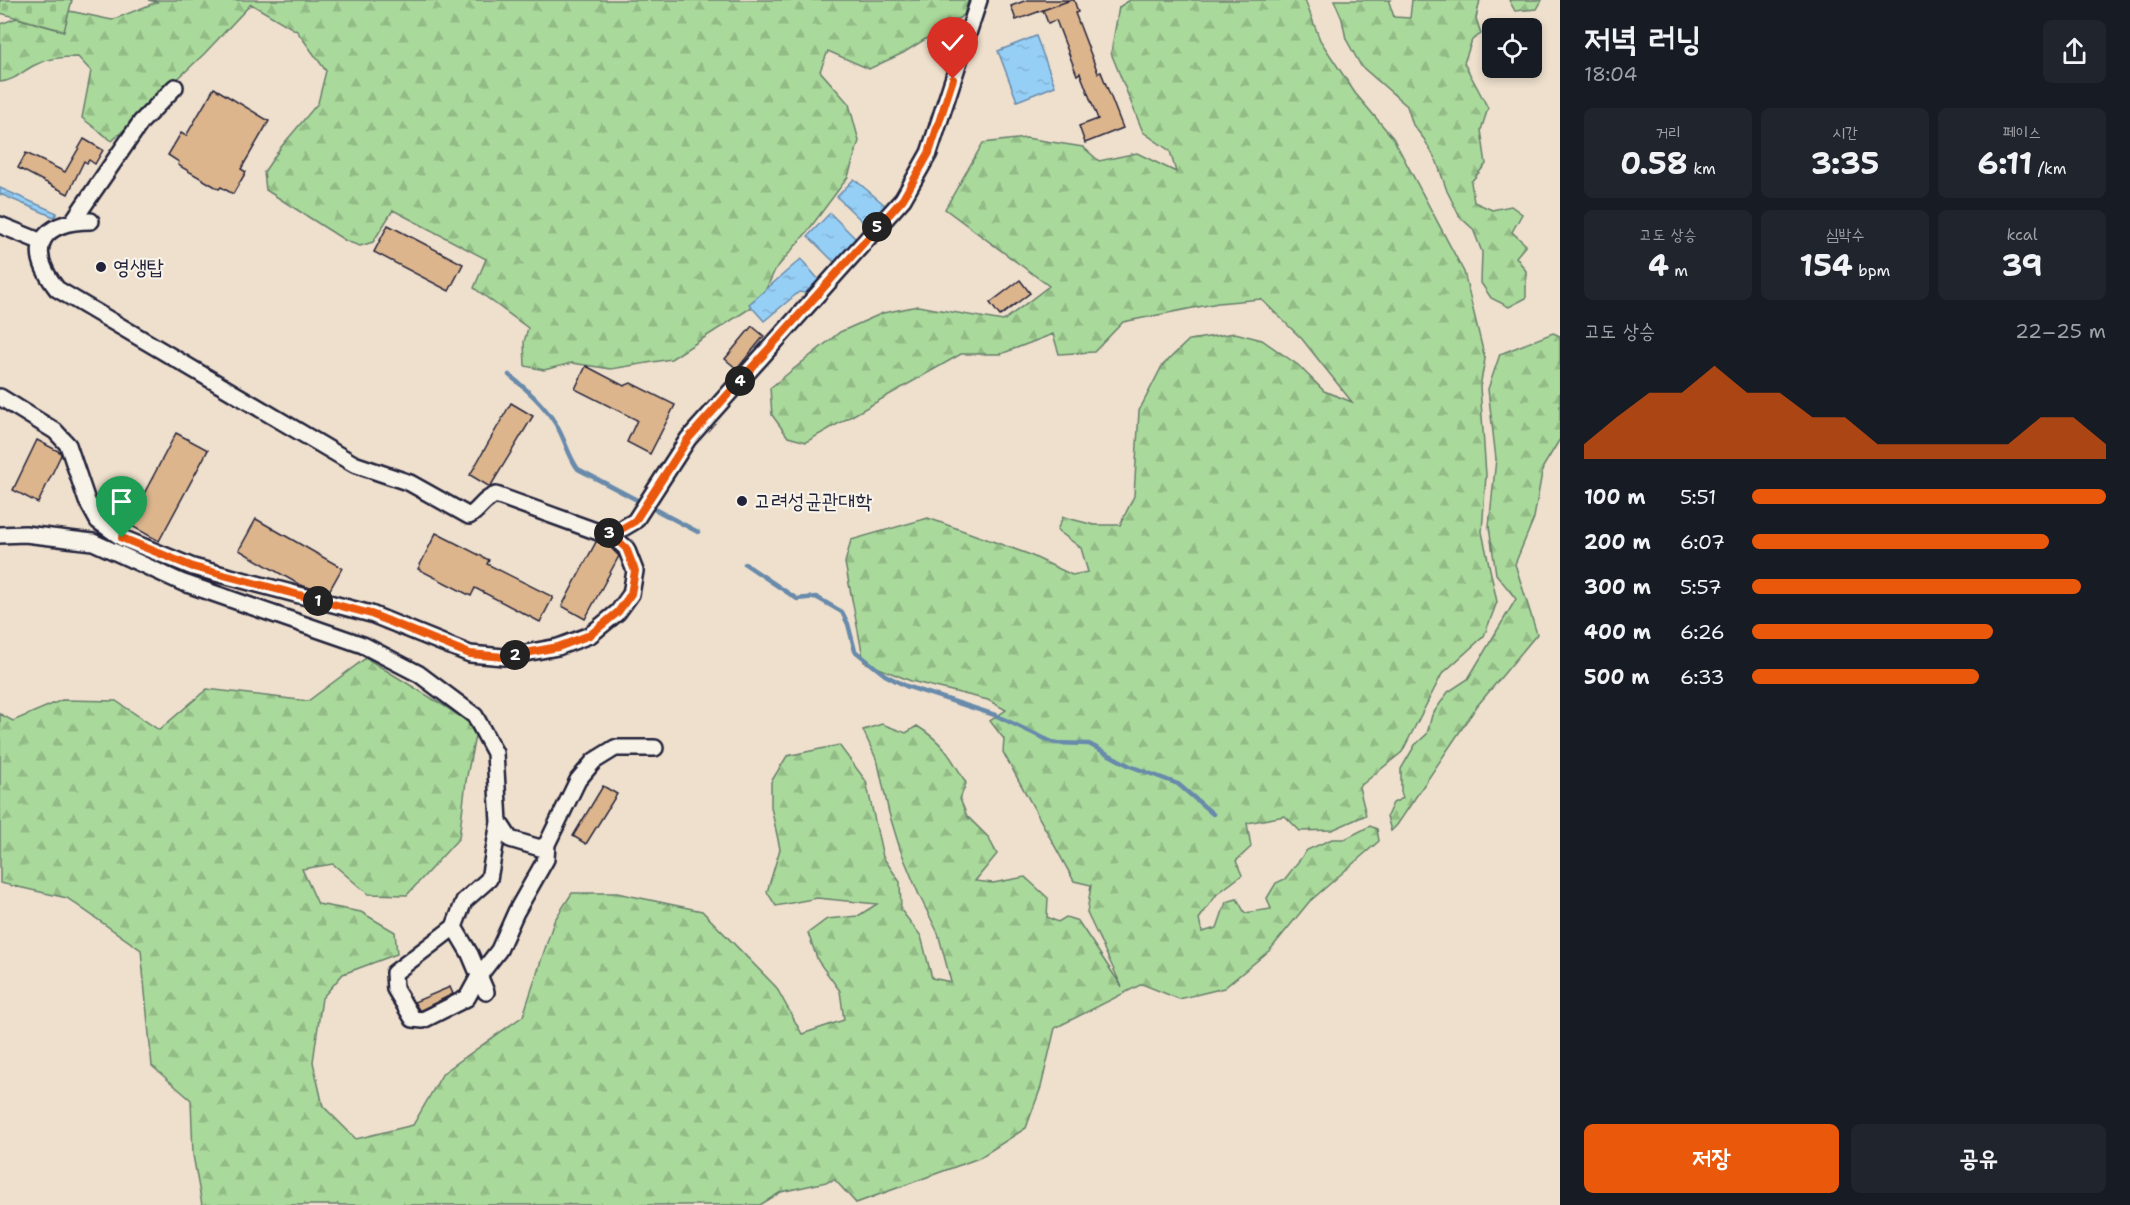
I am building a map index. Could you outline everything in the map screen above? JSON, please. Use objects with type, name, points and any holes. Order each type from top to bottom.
[{"type":"lane","points":[[91,221],[73,221],[59,225],[45,235],[40,259],[46,276],[57,289],[354,464],[410,483],[469,516],[477,512],[487,498],[496,495],[601,533],[618,531],[635,521],[688,439],[903,199],[929,153],[980,0]]},
{"type":"lane","points":[[73,221],[141,122],[175,87]]},
{"type":"lane","points":[[0,225],[42,242]]},
{"type":"lane","points":[[0,397],[55,431],[68,446],[87,501],[98,521],[122,538],[193,567],[371,614],[470,654],[504,657],[558,647],[590,635],[618,612],[631,594],[635,571],[626,548],[608,532]]},
{"type":"lane","points":[[0,535],[25,534],[93,542],[181,582],[363,645],[419,674],[475,716],[495,753],[499,822],[489,879],[464,901],[454,927],[394,973],[394,989],[413,1019],[423,1020],[467,998],[479,976],[499,950],[516,912],[546,859],[547,844],[578,780],[594,761],[615,748],[655,748]]},
{"type":"lane","points":[[499,822],[510,839],[540,848],[547,844]]},
{"type":"lane","points":[[454,927],[470,954],[486,992]]},
{"type":"green space","points":[[0,0],[72,0],[64,31],[0,13]]},
{"type":"green space","points":[[148,0],[968,0],[964,15],[903,53],[869,69],[828,51],[820,71],[849,104],[859,141],[848,177],[775,270],[760,302],[671,359],[611,369],[572,363],[544,370],[525,366],[524,342],[528,328],[474,288],[486,259],[393,210],[373,242],[360,246],[346,241],[266,190],[264,172],[281,147],[318,103],[326,71],[297,31],[251,4],[204,54],[112,141],[82,118],[91,71],[78,57],[45,61],[30,67],[10,80],[0,82],[0,24],[17,18],[63,31],[69,11],[112,20],[157,2]]},
{"type":"green space","points":[[1130,0],[1305,0],[1320,40],[1355,93],[1393,138],[1464,272],[1485,359],[1480,387],[1486,475],[1482,532],[1497,602],[1484,636],[1442,674],[1402,752],[1359,787],[1366,815],[1332,830],[1300,831],[1285,816],[1247,823],[1251,847],[1236,861],[1242,875],[1217,894],[1199,919],[1202,932],[1217,928],[1226,902],[1237,899],[1245,913],[1271,909],[1267,898],[1276,883],[1285,879],[1307,850],[1332,839],[1345,839],[1370,826],[1377,829],[1379,841],[1309,902],[1270,950],[1224,988],[1179,999],[1142,984],[1055,1028],[1041,1087],[1026,1128],[979,1158],[856,1203],[835,1180],[781,1192],[760,1205],[202,1205],[193,1155],[191,1100],[152,1066],[141,950],[67,898],[0,883],[0,714],[13,721],[62,700],[116,701],[159,730],[207,689],[308,701],[366,658],[477,726],[466,781],[459,838],[407,895],[368,894],[333,864],[302,869],[318,904],[361,912],[395,932],[397,954],[343,974],[322,998],[313,1062],[323,1106],[356,1139],[413,1125],[443,1073],[523,1016],[554,921],[572,893],[617,893],[702,911],[776,987],[802,1034],[844,1020],[840,991],[818,961],[808,933],[827,919],[858,916],[877,904],[817,898],[776,906],[767,892],[780,849],[771,807],[771,782],[787,756],[839,745],[866,781],[883,857],[900,882],[901,910],[921,936],[932,978],[951,982],[938,933],[900,849],[878,763],[863,730],[882,724],[906,733],[917,726],[940,744],[961,774],[966,783],[960,799],[967,816],[988,837],[997,854],[975,881],[993,883],[1025,877],[1048,898],[1047,917],[1058,922],[1066,917],[1078,921],[1122,987],[1087,913],[1091,885],[1074,881],[1003,752],[1004,739],[990,721],[1006,710],[988,700],[911,681],[864,662],[845,563],[851,540],[928,518],[1028,554],[1072,575],[1088,572],[1081,548],[1057,530],[1063,517],[1094,525],[1120,525],[1134,496],[1139,411],[1162,366],[1189,340],[1235,333],[1262,340],[1298,365],[1324,391],[1352,402],[1302,339],[1261,299],[1218,303],[1123,322],[1094,352],[1059,354],[1053,334],[1001,354],[961,354],[806,442],[788,437],[772,415],[770,388],[840,332],[883,313],[918,306],[1003,321],[1049,286],[945,209],[983,143],[1026,138],[1083,147],[1099,161],[1137,153],[1176,172],[1170,151],[1143,132],[1111,53],[1119,7]]},
{"type":"green space","points":[[1334,0],[1391,0],[1389,2],[1394,17],[1410,18],[1412,0],[1480,0],[1476,18],[1481,34],[1472,40],[1464,63],[1488,108],[1481,130],[1486,164],[1471,182],[1474,202],[1492,210],[1511,206],[1522,214],[1512,232],[1526,245],[1516,257],[1526,271],[1526,298],[1509,307],[1491,298],[1481,283],[1482,252],[1473,229],[1460,217],[1447,191],[1437,162],[1413,125],[1407,106],[1361,66],[1346,39],[1342,19]]},
{"type":"green space","points":[[1509,0],[1542,0],[1537,9],[1515,11]]},
{"type":"green space","points":[[1553,333],[1560,336],[1560,439],[1543,467],[1534,518],[1515,564],[1537,634],[1477,706],[1391,831],[1387,816],[1393,803],[1403,798],[1401,769],[1415,745],[1427,734],[1432,715],[1448,692],[1468,679],[1516,599],[1496,574],[1489,526],[1496,459],[1488,389],[1500,354]]},
{"type":"water","points":[[1036,36],[1055,86],[1017,101],[998,51]]},
{"type":"water","points":[[854,179],[886,206],[866,225],[837,197]]},
{"type":"water","points":[[0,188],[57,213],[54,217],[0,194]]},
{"type":"water","points":[[830,213],[857,240],[836,264],[808,236]]},
{"type":"water","points":[[801,259],[819,280],[805,293],[799,292],[764,321],[749,304]]},
{"type":"building","points":[[1027,0],[1068,1],[1016,20],[1011,6]]},
{"type":"building","points":[[1074,0],[1078,12],[1075,13],[1098,73],[1101,72],[1123,128],[1085,143],[1079,126],[1098,119],[1080,73],[1077,75],[1056,20],[1048,23],[1043,10]]},
{"type":"building","points":[[214,88],[269,121],[241,169],[246,172],[233,194],[221,187],[219,189],[178,165],[179,162],[168,155],[181,133],[186,136]]},
{"type":"building","points":[[84,139],[103,150],[95,164],[89,160],[87,163],[84,161],[68,194],[18,168],[26,153],[65,172]]},
{"type":"building","points":[[388,225],[463,264],[449,291],[374,252]]},
{"type":"building","points":[[1020,280],[1030,293],[1000,316],[990,303]]},
{"type":"building","points":[[752,326],[764,336],[737,369],[725,359]]},
{"type":"building","points":[[586,366],[624,386],[631,383],[675,405],[650,454],[627,442],[637,420],[575,389]]},
{"type":"building","points":[[511,403],[533,416],[490,487],[470,475]]},
{"type":"building","points":[[176,433],[208,450],[159,541],[128,524]]},
{"type":"building","points":[[37,440],[60,452],[61,455],[38,503],[13,490]]},
{"type":"building","points":[[256,519],[342,568],[328,593],[300,585],[239,550]]},
{"type":"building","points":[[436,533],[489,560],[487,564],[553,597],[540,622],[475,588],[471,596],[418,569]]},
{"type":"building","points":[[596,542],[605,542],[619,556],[585,619],[562,606]]},
{"type":"building","points":[[603,786],[617,794],[586,844],[573,836]]},
{"type":"building","points":[[450,987],[453,994],[421,1010],[414,1002]]},
{"type":"waterway","points":[[509,375],[549,414],[578,469],[698,532]]},
{"type":"waterway","points":[[745,564],[797,599],[816,597],[842,612],[848,624],[855,651],[885,675],[906,686],[995,715],[1054,743],[1089,744],[1130,766],[1178,784],[1213,814]]},
{"type":"place","name":"영생탑","points":[[101,267]]},
{"type":"place","name":"고려성균관대학","points":[[742,501]]},
{"type":"route","points":[[122,538],[193,567],[371,614],[470,654],[504,657],[558,647],[590,635],[618,612],[631,594],[635,571],[626,548],[608,532],[618,531],[635,521],[688,439],[903,199],[929,153],[953,79]]}]
